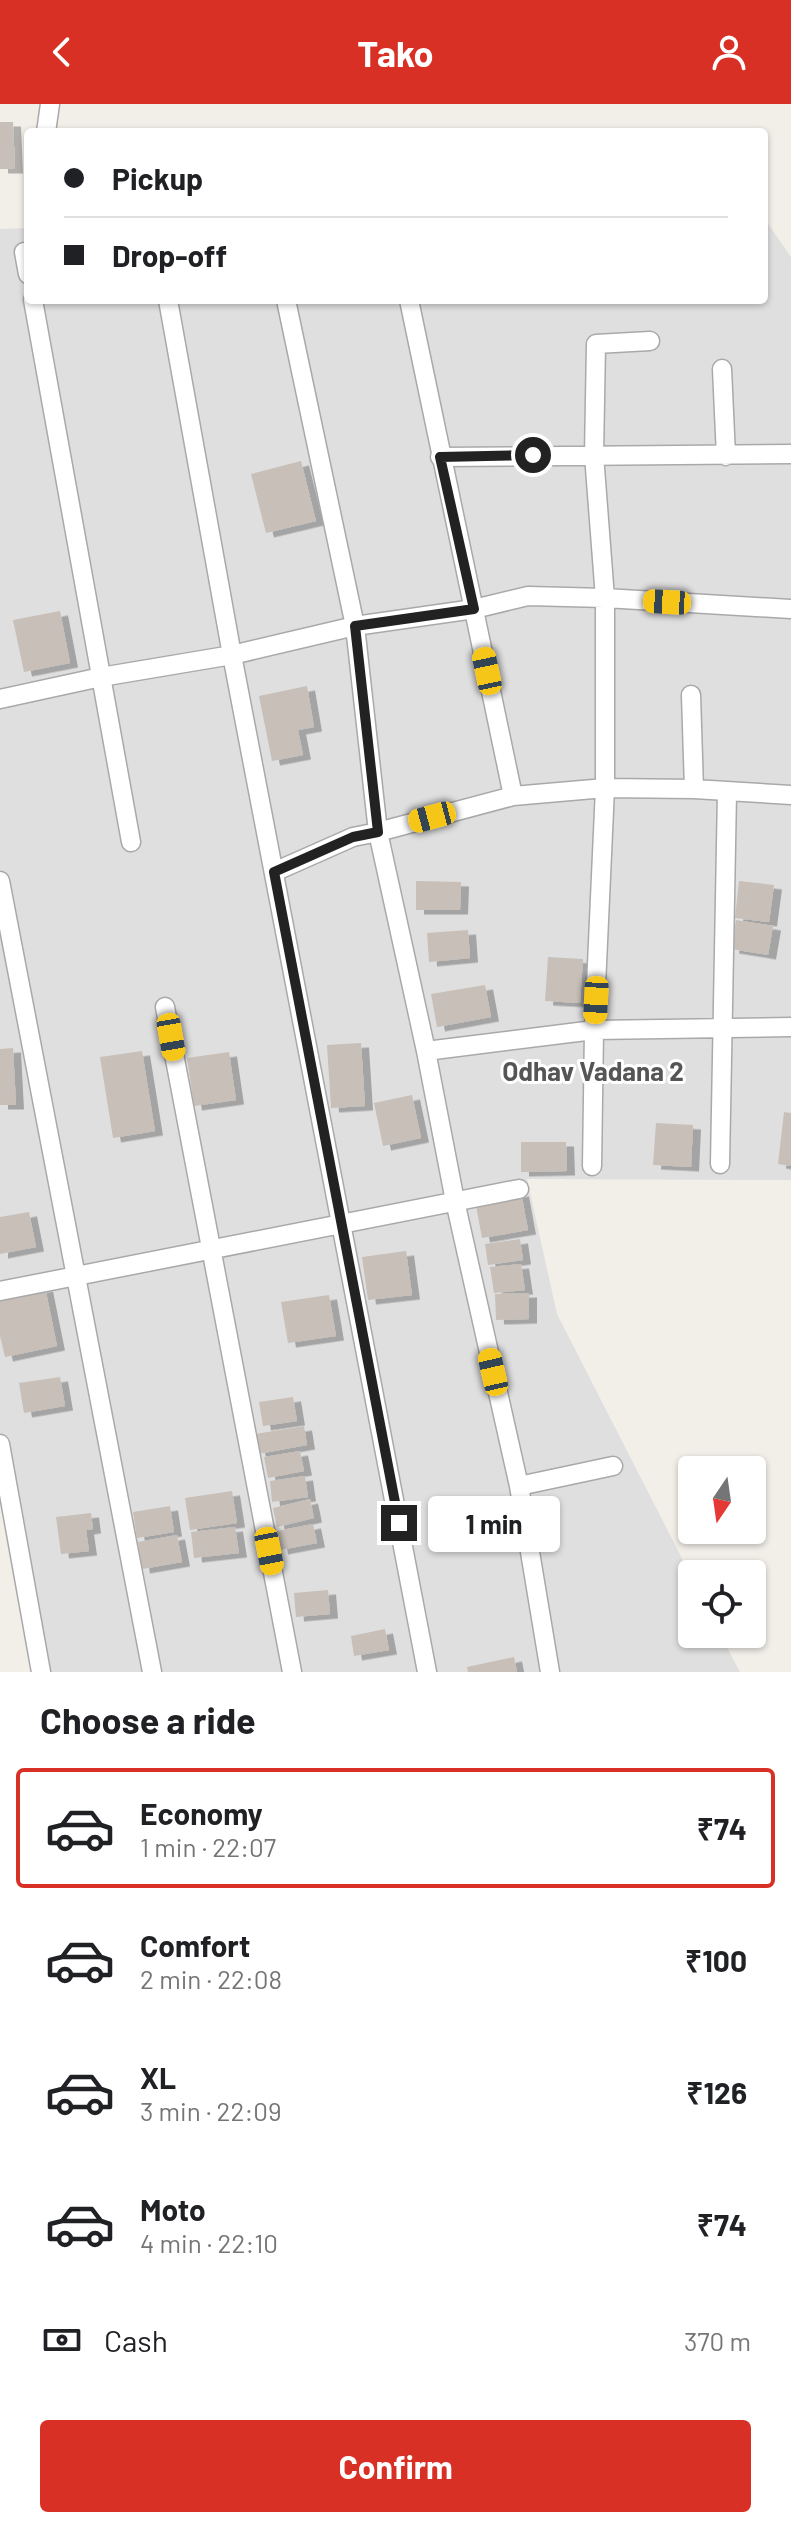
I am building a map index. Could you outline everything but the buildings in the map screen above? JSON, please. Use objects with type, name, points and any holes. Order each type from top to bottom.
[{"type":"street","points":[[47,128],[50,104]]},
{"type":"street","points":[[34,304],[131,842]]},
{"type":"street","points":[[169,304],[232,655],[427,1672]]},
{"type":"street","points":[[287,304],[355,626],[378,832],[455,1201],[519,1486],[550,1672]]},
{"type":"street","points":[[410,304],[513,796]]},
{"type":"street","points":[[592,1166],[594,1030],[605,788],[605,598],[594,455],[596,344],[650,341]]},
{"type":"street","points":[[722,369],[726,456]]},
{"type":"street","points":[[440,457],[791,454]]},
{"type":"street","points":[[0,699],[101,677],[232,655],[355,626],[474,609],[528,596],[791,609]]},
{"type":"street","points":[[691,695],[694,789]]},
{"type":"street","points":[[274,872],[353,837],[513,796],[605,788],[791,795]]},
{"type":"street","points":[[720,1164],[727,792]]},
{"type":"street","points":[[0,881],[152,1672]]},
{"type":"street","points":[[165,1007],[292,1672]]},
{"type":"street","points":[[426,1051],[594,1030],[791,1027]]},
{"type":"street","points":[[0,1291],[519,1189]]},
{"type":"street","points":[[0,1444],[41,1672]]},
{"type":"street","points":[[519,1486],[613,1466]]},
{"type":"shaded area","points":[[768,224],[791,257],[791,1180],[527,1179],[557,1314],[683,1560],[678,1560],[678,1648],[727,1648],[740,1672],[46,1672],[0,1436],[0,229],[24,228],[24,304],[768,304]]},
{"type":"district","name":"Odhav Vadana 2","points":[[593,1070]]},
{"type":"route","points":[[399,1523],[274,872],[353,837],[378,832],[355,626],[474,609],[440,457],[533,455]]}]
